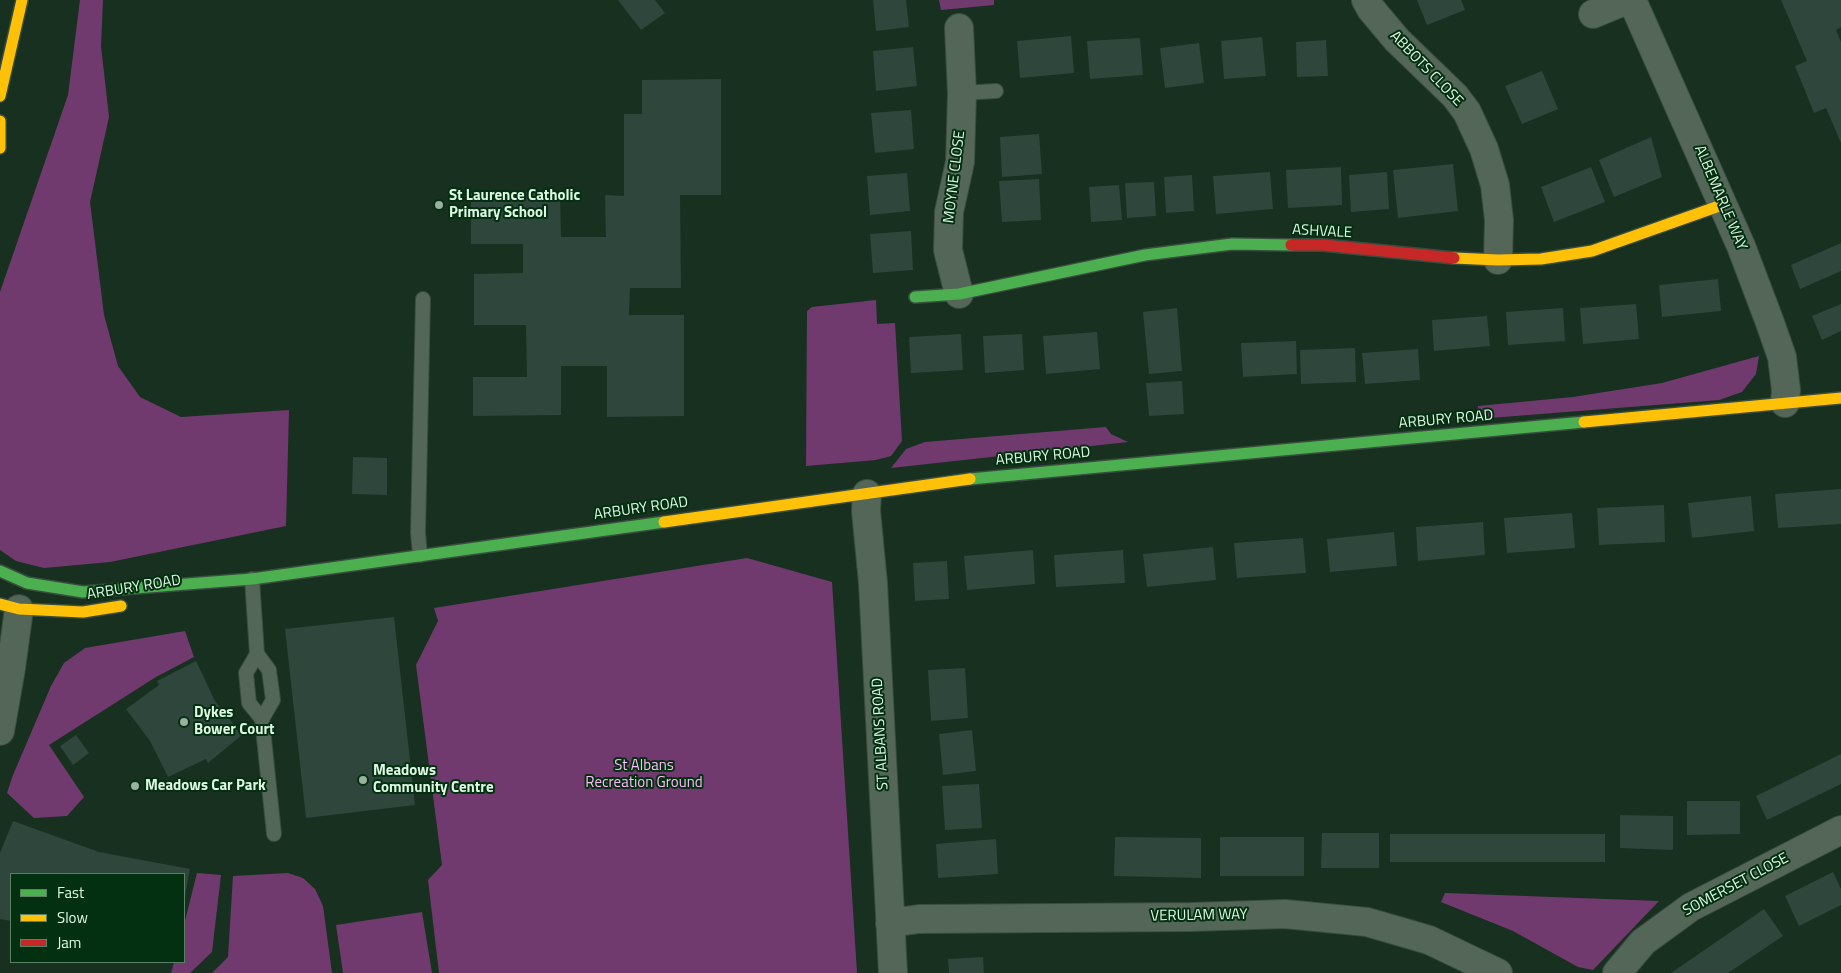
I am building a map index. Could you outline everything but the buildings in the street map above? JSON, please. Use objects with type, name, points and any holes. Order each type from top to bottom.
[{"type":"street","points":[[0,96],[22,0]]},
{"type":"street","name":"ABBOTS CLOSE","points":[[1366,0],[1371,9],[1397,40],[1455,96],[1467,112],[1484,149],[1495,185],[1499,220],[1498,260]]},
{"type":"street","points":[[1593,14],[1627,0]]},
{"type":"street","name":"ALBEMARLE WAY","points":[[1632,0],[1741,246],[1782,357],[1786,390],[1785,403]]},
{"type":"street","name":"MOYNE CLOSE","points":[[959,28],[962,92],[960,162],[949,212],[948,250],[959,294]]},
{"type":"street","points":[[0,120],[0,148]]},
{"type":"street","name":"ASHVALE","points":[[915,298],[959,294],[1137,257],[1232,244],[1323,246],[1498,260],[1541,259],[1592,251],[1722,205]]},
{"type":"street","name":"ARBURY ROAD","points":[[18,597],[252,579],[998,475],[1841,398]]},
{"type":"street","name":"ST ALBANS ROAD","points":[[867,494],[866,511],[873,583],[893,973]]},
{"type":"street","points":[[0,571],[18,597],[12,668],[0,731]]},
{"type":"street","name":"ARBURY ROAD","points":[[186,596],[252,579]]},
{"type":"street","name":"ARBURY ROAD","points":[[18,597],[83,612],[130,604]]},
{"type":"street","name":"SOMERSET CLOSE","points":[[1617,973],[1643,942],[1691,907],[1841,830]]},
{"type":"street","name":"VERULAM WAY","points":[[890,922],[920,919],[1190,917],[1285,914],[1367,922],[1429,940],[1498,973]]},
{"type":"lane","points":[[962,92],[996,91]]},
{"type":"lane","points":[[420,555],[418,533],[423,299]]},
{"type":"lane","points":[[252,579],[257,654],[269,670],[272,700],[262,719],[274,834]]},
{"type":"lane","points":[[257,654],[246,673],[248,703],[262,719]]},
{"type":"green space","points":[[80,0],[103,0],[101,46],[109,117],[90,202],[104,315],[118,366],[140,397],[181,417],[289,410],[286,526],[110,562],[44,568],[16,561],[0,550],[0,292],[68,95]]},
{"type":"green space","points":[[939,0],[994,0],[994,5],[941,10]]},
{"type":"green space","points":[[876,300],[877,324],[895,323],[902,441],[891,456],[876,460],[806,466],[807,311],[812,307]]},
{"type":"green space","points":[[1759,356],[1756,374],[1742,392],[1719,400],[1477,419],[1478,406],[1573,397],[1662,383]]},
{"type":"green space","points":[[1106,427],[1111,434],[1128,442],[891,468],[906,449],[925,442]]},
{"type":"green space","name":"St Albans Recreation Ground","points":[[747,558],[832,582],[857,973],[439,973],[428,880],[442,865],[416,665],[438,621],[434,608]]},
{"type":"green space","points":[[185,631],[194,657],[156,677],[49,745],[84,797],[67,816],[34,818],[7,793],[51,686],[64,663],[85,648]]},
{"type":"green space","points":[[197,873],[221,875],[212,952],[190,973],[171,973],[174,963],[185,963],[185,921]]},
{"type":"green space","points":[[288,873],[303,878],[315,889],[323,906],[332,973],[212,973],[228,957],[233,876]]},
{"type":"green space","points":[[1445,893],[1659,901],[1593,970],[1578,967],[1513,931],[1441,902]]},
{"type":"green space","points":[[422,912],[432,973],[343,973],[336,925]]},
{"type":"traffic: fast","points":[[915,297],[959,294],[1145,255],[1232,244],[1291,245]]},
{"type":"traffic: fast","points":[[970,479],[1584,422]]},
{"type":"traffic: fast","points":[[0,571],[27,583],[83,592],[252,579],[664,522]]},
{"type":"traffic: slow","points":[[0,96],[22,0]]},
{"type":"traffic: slow","points":[[0,121],[0,148]]},
{"type":"traffic: slow","points":[[1454,258],[1541,259],[1592,251],[1722,205]]},
{"type":"traffic: slow","points":[[1584,422],[1841,398]]},
{"type":"traffic: slow","points":[[664,522],[970,479]]},
{"type":"traffic: slow","points":[[0,604],[19,609],[83,612],[121,606]]},
{"type":"traffic: jam","points":[[1291,245],[1323,245],[1454,258]]},
{"type":"place","name":"St Laurence Catholic Primary School","points":[[439,205]]},
{"type":"place","name":"Dykes Bower Court","points":[[184,722]]},
{"type":"place","name":"Meadows Community Centre","points":[[363,780]]},
{"type":"place","name":"Meadows Car Park","points":[[135,786]]}]
